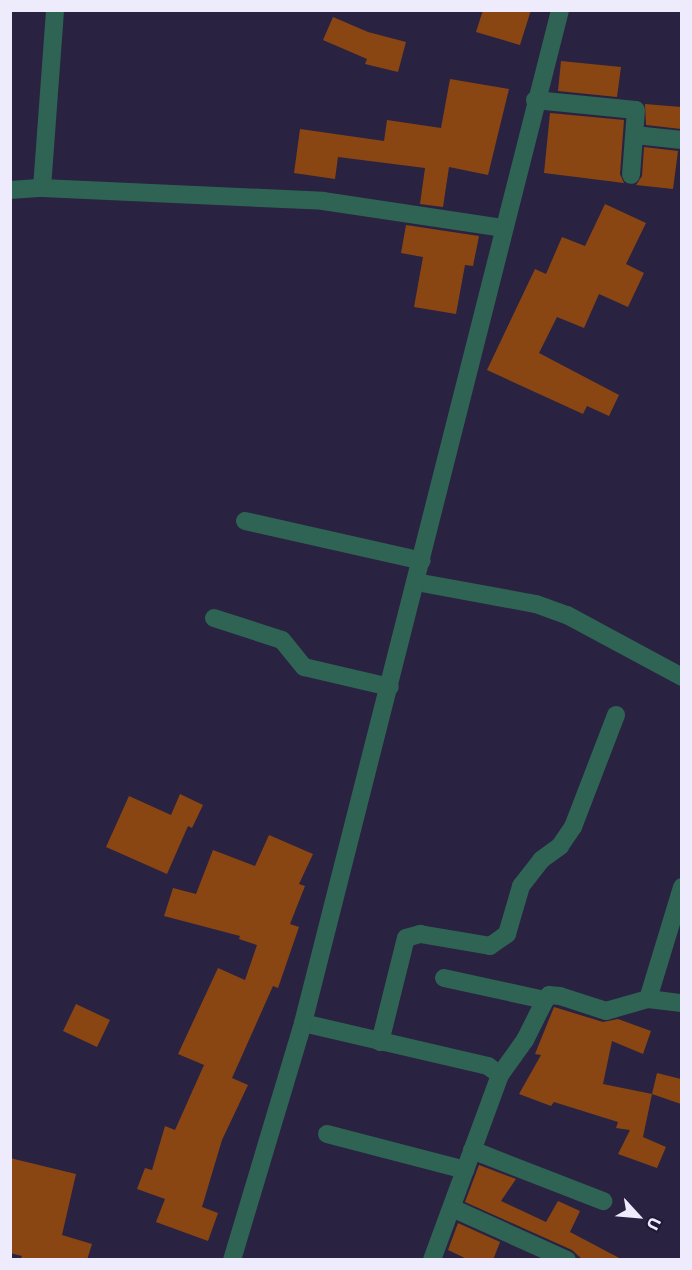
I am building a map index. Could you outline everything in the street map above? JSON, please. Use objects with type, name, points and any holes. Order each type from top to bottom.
[{"type":"street","points":[[42,188],[55,10]]},
{"type":"street","points":[[232,1260],[303,1023],[327,916],[390,687],[535,100],[560,10]]},
{"type":"street","points":[[535,100],[636,110],[631,175]]},
{"type":"street","points":[[635,135],[681,140]]},
{"type":"street","points":[[10,190],[42,188],[322,201],[504,228]]},
{"type":"street","points":[[245,521],[422,561]]},
{"type":"street","points":[[416,582],[536,604],[567,615],[681,677]]},
{"type":"street","points":[[214,618],[282,640],[304,667],[390,687]]},
{"type":"street","points":[[380,1042],[406,938],[420,934],[490,946],[507,934],[521,886],[573,827],[616,715]]},
{"type":"street","points":[[648,999],[681,887]]},
{"type":"street","points":[[444,978],[544,1000]]},
{"type":"street","points":[[432,1260],[500,1075],[525,1040],[544,1000],[549,995],[560,996],[606,1011],[648,999],[681,1003]]},
{"type":"street","points":[[303,1023],[488,1066],[500,1075]]},
{"type":"street","points":[[327,1134],[465,1170]]},
{"type":"street","points":[[472,1149],[603,1201]]},
{"type":"street","points":[[453,1208],[567,1260]]},
{"type":"building","points":[[483,10],[531,10],[520,45],[476,32]]},
{"type":"building","points":[[333,17],[368,32],[406,42],[398,72],[365,64],[367,59],[323,40]]},
{"type":"building","points":[[561,61],[621,67],[617,97],[558,91]]},
{"type":"building","points":[[450,79],[509,89],[488,175],[449,167],[443,207],[420,204],[425,168],[338,157],[335,179],[294,173],[300,129],[384,141],[387,120],[441,128]]},
{"type":"building","points":[[645,104],[681,107],[681,129],[646,125]]},
{"type":"building","points":[[550,113],[624,120],[620,174],[624,183],[544,173]]},
{"type":"building","points":[[644,147],[678,151],[673,189],[636,185],[642,176]]},
{"type":"building","points":[[605,204],[646,223],[626,264],[644,273],[628,307],[599,294],[584,328],[557,317],[539,353],[619,395],[609,416],[587,406],[583,414],[487,370],[535,269],[546,274],[562,237],[585,246]]},
{"type":"building","points":[[406,225],[479,236],[473,266],[465,265],[456,314],[414,307],[423,257],[401,253]]},
{"type":"building","points":[[180,794],[203,805],[192,828],[188,826],[167,874],[106,847],[129,796],[171,815]]},
{"type":"building","points":[[269,835],[313,854],[299,884],[305,886],[290,924],[299,927],[278,988],[273,986],[232,1078],[248,1085],[222,1140],[202,1207],[218,1213],[208,1241],[156,1222],[165,1199],[137,1189],[145,1168],[152,1170],[165,1126],[175,1130],[204,1065],[178,1054],[218,968],[245,980],[257,945],[239,939],[240,936],[164,916],[173,888],[196,894],[213,850],[255,866]]},
{"type":"building","points":[[76,1004],[110,1020],[97,1047],[63,1031]]},
{"type":"building","points":[[554,1007],[603,1022],[618,1019],[651,1031],[643,1054],[612,1041],[603,1084],[652,1094],[643,1137],[666,1147],[657,1168],[618,1154],[630,1130],[616,1128],[618,1122],[554,1102],[551,1106],[519,1094],[541,1055],[535,1054]]},
{"type":"building","points":[[657,1073],[681,1079],[681,1104],[652,1094]]},
{"type":"building","points":[[10,1158],[76,1174],[62,1235],[92,1244],[87,1260],[20,1260],[22,1256],[10,1253]]},
{"type":"building","points":[[479,1165],[516,1179],[501,1201],[546,1222],[558,1201],[580,1211],[570,1232],[623,1260],[583,1260],[572,1250],[465,1202]]},
{"type":"building","points":[[458,1223],[500,1242],[493,1260],[469,1260],[448,1250]]}]
